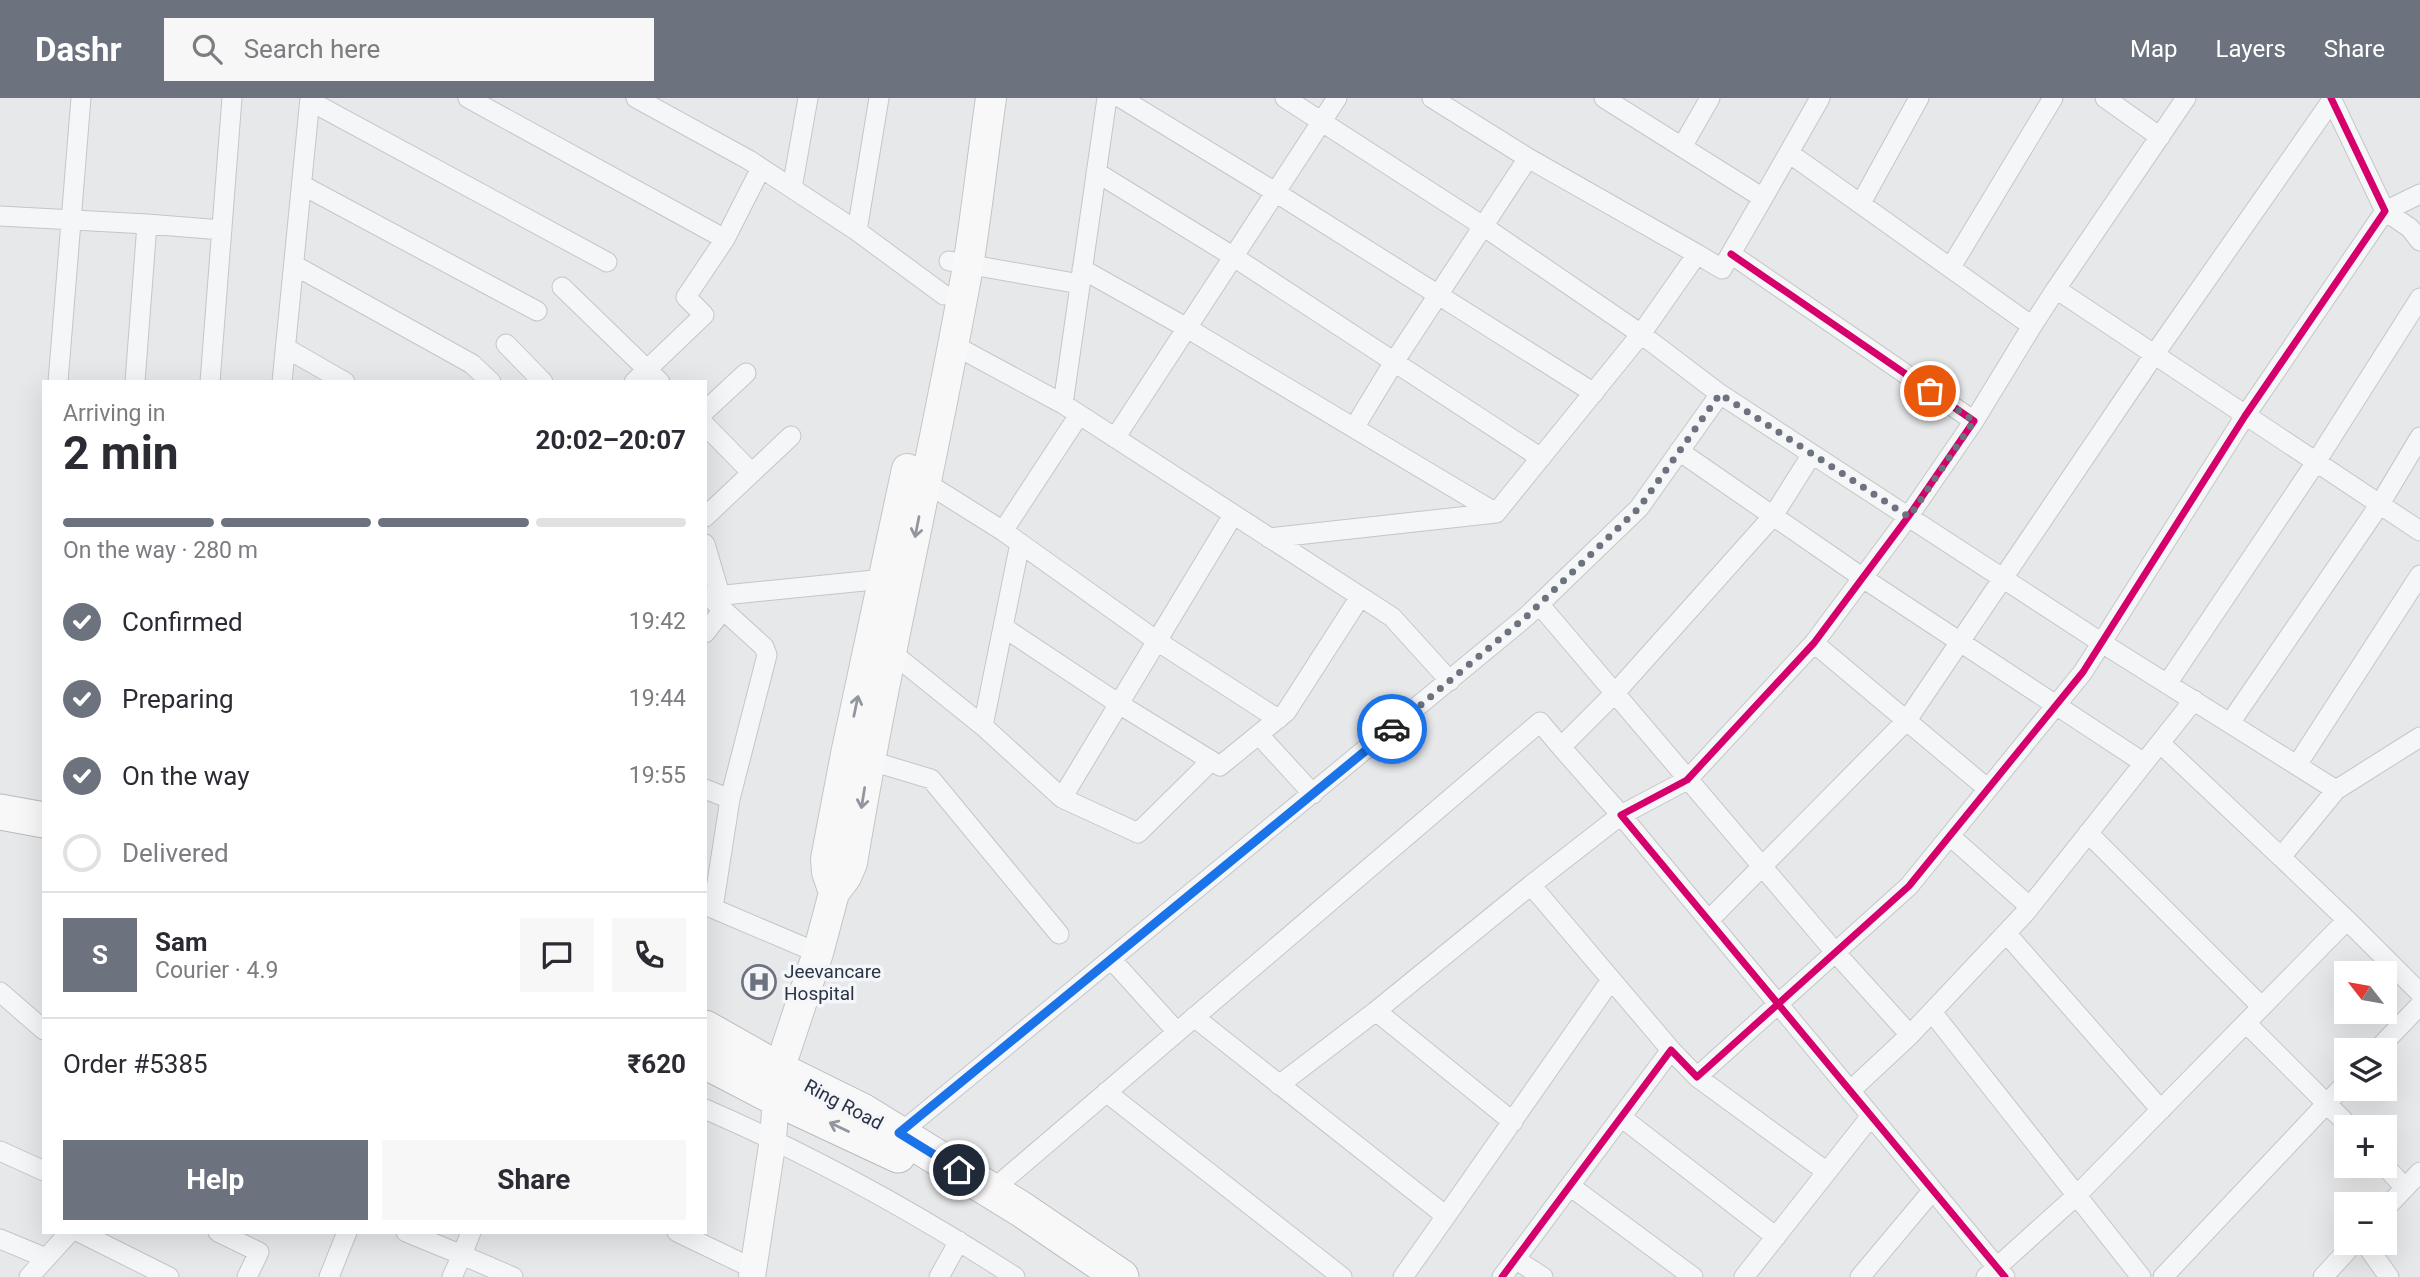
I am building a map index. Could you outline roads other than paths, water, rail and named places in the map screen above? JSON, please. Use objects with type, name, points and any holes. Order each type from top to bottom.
[{"type":"highway","points":[[0,812],[42,820]]},
{"type":"highway","points":[[0,835],[42,843]]},
{"type":"highway","name":"Ring Road","points":[[707,1030],[777,1084],[1004,1221],[1086,1277]]},
{"type":"highway","name":"Ring Road","points":[[707,1062],[863,1111],[1121,1277]]},
{"type":"main road","points":[[753,1273],[773,1139],[777,1084],[834,893],[826,859],[858,757],[882,645],[925,482],[952,344],[970,98]]},
{"type":"main road","points":[[882,645],[884,579],[944,295],[958,263],[991,98]]},
{"type":"street","points":[[58,380],[81,98]]},
{"type":"street","points":[[210,380],[232,98]]},
{"type":"street","points":[[468,98],[725,239]]},
{"type":"street","points":[[636,98],[761,168],[857,231],[944,295]]},
{"type":"street","points":[[857,231],[879,98]]},
{"type":"street","points":[[1003,531],[1071,410],[1081,276],[1107,98]]},
{"type":"street","points":[[1121,98],[1594,393]]},
{"type":"street","points":[[1286,98],[1483,226],[1642,334],[1720,394],[2102,643],[2336,790]]},
{"type":"street","points":[[1115,438],[1337,98]]},
{"type":"street","points":[[1432,98],[1528,158],[1722,269],[1820,98]]},
{"type":"street","points":[[1604,98],[1763,198]]},
{"type":"street","points":[[1682,147],[1710,98]]},
{"type":"street","points":[[1861,203],[1919,98]]},
{"type":"street","points":[[1951,267],[2053,98]]},
{"type":"street","points":[[2105,98],[2160,137]]},
{"type":"street","points":[[1279,1085],[1621,815],[1687,780],[1814,643],[1909,517],[1974,421],[2056,289],[2186,98]]},
{"type":"street","points":[[792,188],[806,99]]},
{"type":"street","points":[[1709,920],[1906,720],[2332,99],[2385,211],[2410,228],[2420,241]]},
{"type":"street","points":[[282,380],[310,100],[607,262]]},
{"type":"street","points":[[1789,153],[2032,326]]},
{"type":"street","points":[[1354,428],[1394,362],[1528,158]]},
{"type":"street","points":[[562,287],[647,377],[704,315],[687,297],[725,239],[761,168]]},
{"type":"street","points":[[1096,172],[1234,257],[1541,458]]},
{"type":"street","points":[[302,185],[537,311]]},
{"type":"street","points":[[1696,1077],[1909,886],[1950,836],[2083,671],[2245,416],[2385,211],[2420,194]]},
{"type":"street","points":[[0,216],[222,230]]},
{"type":"street","points":[[135,380],[147,224]]},
{"type":"street","points":[[1269,538],[1496,513],[1642,334],[1697,254]]},
{"type":"street","points":[[1731,254],[1974,421]]},
{"type":"street","points":[[958,263],[1081,276],[1187,328],[1496,513]]},
{"type":"street","points":[[294,265],[472,364],[489,380]]},
{"type":"street","points":[[2056,289],[2420,531]]},
{"type":"street","points":[[2167,684],[2316,462],[2420,298]]},
{"type":"street","points":[[506,344],[541,380]]},
{"type":"street","points":[[952,344],[1071,410],[1392,617],[1450,681]]},
{"type":"street","points":[[286,348],[342,380]]},
{"type":"street","points":[[707,409],[746,373]]},
{"type":"street","points":[[899,1133],[1450,681],[1539,604],[1639,508],[1720,394]]},
{"type":"street","points":[[707,427],[752,473]]},
{"type":"street","points":[[707,515],[791,436]]},
{"type":"street","points":[[2230,723],[2380,504],[2420,437]]},
{"type":"street","points":[[1679,451],[1863,578],[2144,764]]},
{"type":"street","points":[[1561,747],[1615,693],[1773,516],[1812,454]]},
{"type":"street","points":[[925,482],[1003,531],[1157,640],[1278,719]]},
{"type":"street","points":[[1062,798],[1233,515]]},
{"type":"street","points":[[983,726],[1020,544]]},
{"type":"street","points":[[707,556],[714,600],[707,626]]},
{"type":"street","points":[[2297,765],[2420,575]]},
{"type":"street","points":[[714,600],[884,579]]},
{"type":"street","points":[[1003,627],[1119,704],[1220,766],[1286,712],[1360,597]]},
{"type":"street","points":[[714,600],[764,647],[767,655],[730,799],[709,907],[818,953]]},
{"type":"street","points":[[1539,604],[1835,952],[1910,1035]]},
{"type":"street","points":[[1814,643],[1988,789]]},
{"type":"street","points":[[882,645],[983,726],[1062,798],[1138,833],[1211,761]]},
{"type":"street","points":[[1850,1091],[1910,1035],[2030,907],[2194,700]]},
{"type":"street","points":[[991,1191],[1540,722],[1621,815],[1933,1190],[1996,1273],[2077,1195],[2347,920]]},
{"type":"street","points":[[1259,735],[1313,794]]},
{"type":"street","points":[[2281,857],[2336,790],[2419,738]]},
{"type":"street","points":[[2160,743],[2420,993]]},
{"type":"street","points":[[858,757],[931,779],[1059,934]]},
{"type":"street","points":[[707,790],[730,799]]},
{"type":"street","points":[[2088,833],[2262,1007]]},
{"type":"street","points":[[1950,836],[2030,907]]},
{"type":"street","points":[[1531,885],[1696,1077],[1827,1172]]},
{"type":"street","points":[[2006,933],[2161,1110]]},
{"type":"street","points":[[1112,960],[1177,1032]]},
{"type":"street","points":[[1403,1277],[1611,980]]},
{"type":"street","points":[[0,992],[42,1028]]},
{"type":"street","points":[[2388,1038],[2420,1005]]},
{"type":"street","points":[[1376,1011],[1513,1122]]},
{"type":"street","points":[[1932,1012],[2141,1277]]},
{"type":"street","points":[[1194,1017],[1446,1216]]},
{"type":"street","points":[[2246,1023],[2339,1115]]},
{"type":"street","points":[[1502,1277],[1671,1050]]},
{"type":"street","points":[[1106,1092],[1342,1277]]},
{"type":"street","points":[[2163,1277],[2334,1096]]},
{"type":"street","points":[[707,1110],[773,1139],[959,1241],[1015,1277]]},
{"type":"street","points":[[1744,1277],[1871,1116]]},
{"type":"street","points":[[1621,1117],[1776,1237]]},
{"type":"street","points":[[0,1151],[42,1170]]},
{"type":"street","points":[[2397,1196],[2420,1172]]},
{"type":"street","points":[[2396,1178],[2405,1188]]},
{"type":"street","points":[[1570,1186],[1693,1277]]},
{"type":"street","points":[[1860,1277],[1933,1190]]},
{"type":"street","points":[[29,1277],[68,1234]]},
{"type":"street","points":[[83,1234],[169,1277]]},
{"type":"street","points":[[222,1234],[260,1252],[247,1277]]},
{"type":"street","points":[[329,1277],[347,1234]]},
{"type":"street","points":[[411,1234],[513,1277]]},
{"type":"street","points":[[452,1277],[470,1234]]},
{"type":"street","points":[[681,1234],[753,1273]]},
{"type":"street","points":[[0,1239],[46,1258]]},
{"type":"street","points":[[939,1277],[959,1241]]},
{"type":"street","points":[[2323,1277],[2343,1255]]},
{"type":"street","points":[[2373,1255],[2389,1277]]},
{"type":"street","points":[[1515,1259],[1543,1277]]},
{"type":"place","name":"Jeevancare Hospital","points":[[759,982]]}]
